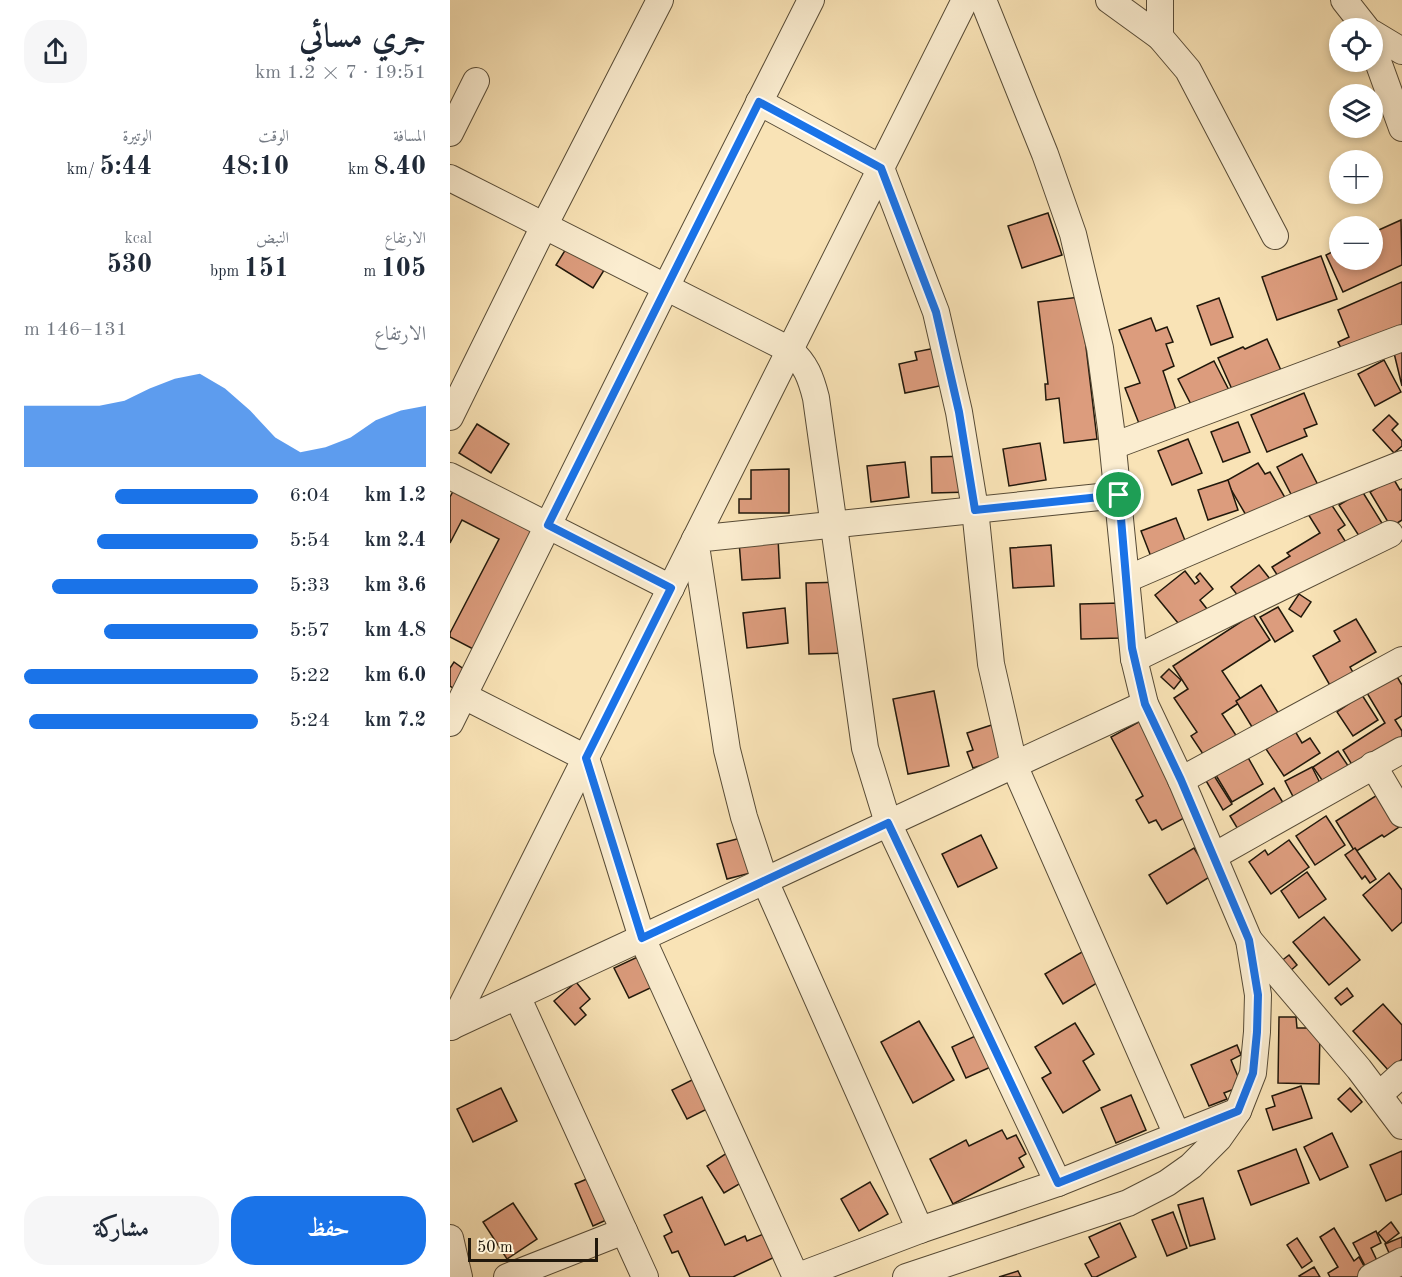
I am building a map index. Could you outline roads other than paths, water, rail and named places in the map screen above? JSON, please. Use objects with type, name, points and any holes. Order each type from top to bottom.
[{"type":"street","points":[[450,417],[544,226],[660,0]]},
{"type":"street","points":[[450,723],[811,0]]},
{"type":"street","points":[[451,1027],[965,0]]},
{"type":"street","points":[[906,1277],[1128,1203],[1167,1183],[1191,1167],[1219,1138],[1238,1111],[1253,1073],[1257,1032],[1258,995],[1249,940],[1181,780],[1145,704],[1134,659],[1119,495],[1100,348],[1073,234],[1045,154],[983,0]]},
{"type":"street","points":[[1108,0],[1160,37],[1188,70],[1275,236]]},
{"type":"street","points":[[1160,0],[1160,37]]},
{"type":"street","points":[[1344,0],[1358,18]]},
{"type":"street","points":[[1383,40],[1402,51]]},
{"type":"street","points":[[1382,72],[1402,128]]},
{"type":"street","points":[[450,133],[476,81]]},
{"type":"street","points":[[759,102],[881,168],[936,312],[959,412],[975,510],[990,663],[1014,765],[1177,1135]]},
{"type":"street","points":[[450,178],[790,350],[803,362],[810,376],[816,399],[865,748],[888,823],[1058,1183]]},
{"type":"street","points":[[1113,446],[1402,338]]},
{"type":"street","points":[[1127,579],[1299,505],[1402,464]]},
{"type":"street","points":[[450,476],[671,588]]},
{"type":"street","points":[[695,539],[1119,495]]},
{"type":"street","points":[[1134,659],[1390,534]]},
{"type":"street","points":[[695,539],[727,750],[744,816],[765,881],[920,1230]]},
{"type":"street","points":[[1181,780],[1402,660]]},
{"type":"street","points":[[464,696],[586,758],[642,938],[796,1277],[920,1230],[1058,1183],[1238,1111]]},
{"type":"street","points":[[451,1027],[1145,704]]},
{"type":"street","points":[[1214,856],[1402,750]]},
{"type":"street","points":[[1373,765],[1402,814]]},
{"type":"street","points":[[1249,940],[1359,1069],[1402,1126]]},
{"type":"street","points":[[517,996],[645,1277]]},
{"type":"street","points":[[1379,1095],[1402,1074]]},
{"type":"street","points":[[507,1277],[624,1231]]},
{"type":"street","points":[[450,1238],[459,1277]]},
{"type":"street","points":[[1371,1277],[1402,1261]]}]
